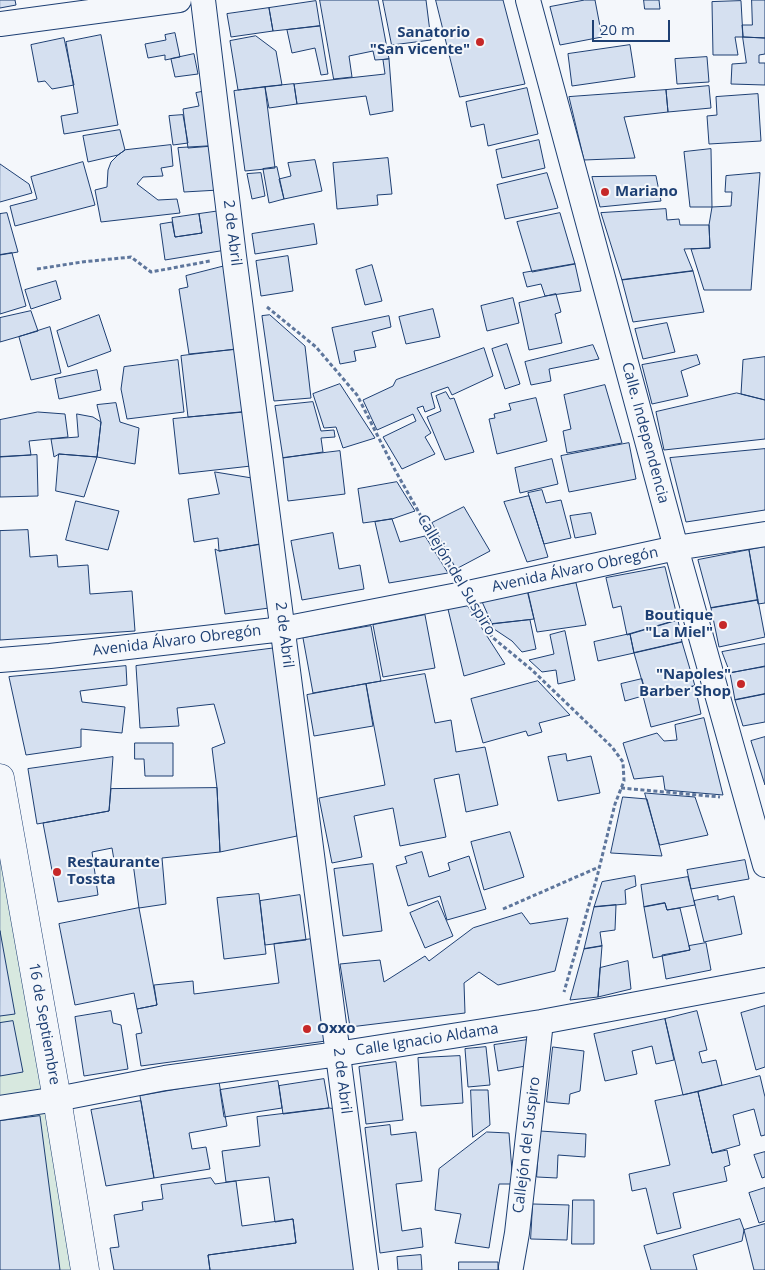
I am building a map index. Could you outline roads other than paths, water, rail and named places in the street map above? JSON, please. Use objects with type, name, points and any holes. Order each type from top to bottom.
[{"type":"street","points":[[0,24],[179,0]]},
{"type":"street","name":"2 de Abril","points":[[204,0],[234,256],[366,1270]]},
{"type":"street","name":"Calle. Independencia","points":[[528,0],[676,548],[765,865]]},
{"type":"street","name":"Avenida Álvaro Obregón","points":[[0,660],[283,629],[468,593],[676,548],[765,534]]},
{"type":"street","name":"16 de Septiembre","points":[[0,778],[86,1270]]},
{"type":"street","name":"Calle Ignacio Aldama","points":[[0,1108],[164,1078],[338,1054],[550,1021],[765,980]]},
{"type":"street","name":"Callejón del Suspiro","points":[[511,1267],[550,1021]]},
{"type":"place","name":"Sanatorio \"San vicente\"","points":[[480,42]]},
{"type":"place","name":"Mariano","points":[[605,192]]},
{"type":"place","name":"Boutique \"La Miel\"","points":[[723,625]]},
{"type":"place","name":"\"Napoles\" Barber Shop","points":[[741,684]]},
{"type":"place","name":"Restaurante Tossta","points":[[57,872]]},
{"type":"place","name":"Oxxo","points":[[307,1029]]}]
